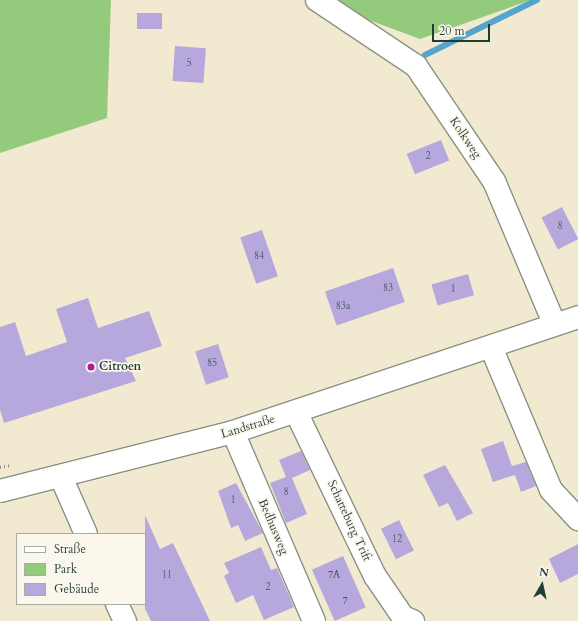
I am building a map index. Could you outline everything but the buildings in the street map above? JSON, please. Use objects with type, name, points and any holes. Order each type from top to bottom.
[{"type":"street","name":"Kolkweg","points":[[317,0],[416,66],[494,181],[554,323]]},
{"type":"street","name":"Landstraße","points":[[0,491],[61,477],[232,432],[490,347],[554,323],[578,317]]},
{"type":"street","points":[[490,347],[551,490],[578,520]]},
{"type":"street","name":"Schatteburg Trift","points":[[296,412],[375,576],[403,617],[413,621]]},
{"type":"street","name":"Bedhusweg","points":[[232,432],[314,621]]},
{"type":"street","points":[[61,477],[86,533]]},
{"type":"street","points":[[117,605],[125,621]]},
{"type":"green space","points":[[0,0],[111,0],[107,118],[0,153]]},
{"type":"green space","points":[[315,0],[531,0],[420,39]]},
{"type":"waterway","points":[[425,55],[537,0]]},
{"type":"place","name":"Citroen","points":[[91,367]]}]
